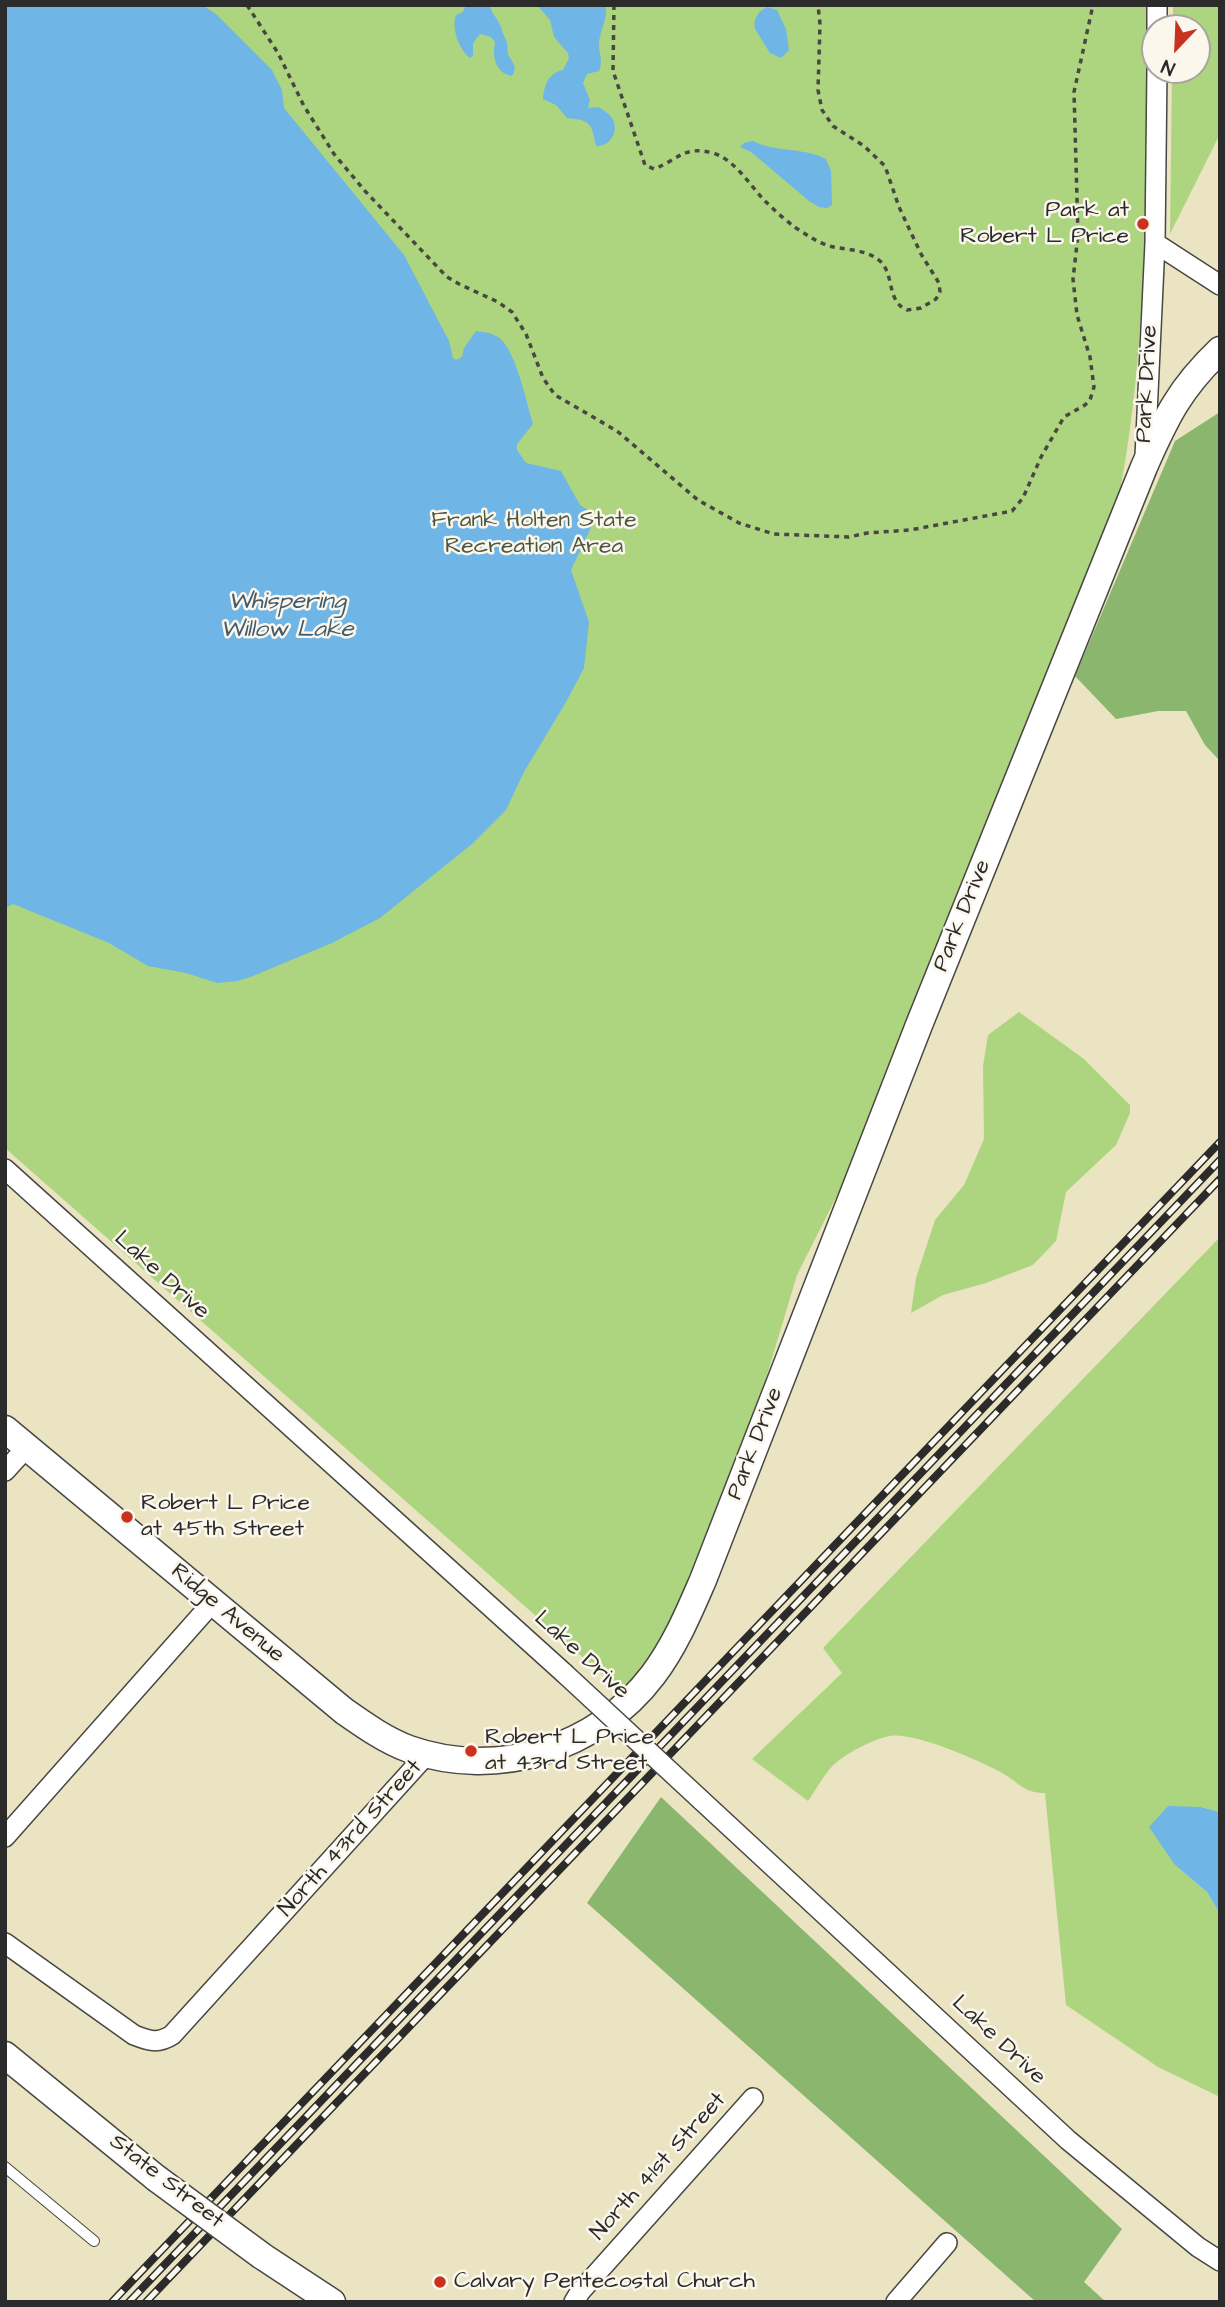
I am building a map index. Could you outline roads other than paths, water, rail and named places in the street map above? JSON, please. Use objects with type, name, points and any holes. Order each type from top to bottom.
[{"type":"street","name":"Park Drive","points":[[610,1718],[638,1692],[663,1660],[687,1617],[703,1580],[919,1025],[1144,467],[1155,243],[1157,84]]},
{"type":"street","points":[[1155,243],[1220,285]]},
{"type":"street","points":[[1144,467],[1178,397],[1195,374],[1220,350]]},
{"type":"street","name":"Lake Drive","points":[[5,1169],[564,1672],[1068,2140],[1198,2247],[1220,2261]]},
{"type":"street","name":"Ridge Avenue","points":[[5,1429],[344,1711],[392,1742],[427,1754]]},
{"type":"street","points":[[5,1471],[27,1447]]},
{"type":"street","points":[[5,1837],[213,1602]]},
{"type":"street","name":"North 43rd Street","points":[[5,1943],[134,2035],[148,2041],[163,2041],[172,2035],[427,1754],[453,1760],[475,1761],[524,1757],[568,1744],[610,1718]]},
{"type":"street","name":"State Street","points":[[5,2055],[156,2178],[262,2256],[332,2302]]},
{"type":"street","name":"North 41st Street","points":[[576,2301],[753,2098]]},
{"type":"street","points":[[897,2302],[947,2244]]},
{"type":"lane","points":[[5,2167],[94,2241]]},
{"type":"water","name":"Whispering Willow Lake","points":[[5,5],[202,5],[216,14],[272,70],[282,90],[284,108],[404,255],[449,341],[453,358],[456,360],[462,357],[464,348],[476,331],[498,337],[504,343],[520,377],[533,424],[517,444],[517,450],[526,463],[561,471],[580,505],[591,512],[594,521],[571,570],[589,622],[584,668],[524,772],[506,810],[472,844],[380,918],[332,943],[238,981],[217,983],[186,973],[148,966],[109,943],[13,904],[5,908]]},
{"type":"water","points":[[466,5],[490,5],[507,42],[508,54],[515,70],[512,76],[498,68],[494,53],[495,42],[491,37],[480,34],[473,43],[473,56],[470,58],[462,50],[455,32],[455,20],[456,15],[463,12]]},
{"type":"water","points":[[537,5],[606,6],[599,42],[599,71],[587,74],[583,83],[590,100],[588,108],[599,107],[614,123],[614,133],[606,144],[596,146],[593,133],[586,122],[567,118],[556,105],[543,99],[548,81],[563,70],[569,58],[554,37],[550,20]]},
{"type":"water","points":[[767,7],[777,10],[786,29],[789,50],[781,58],[770,53],[755,29],[757,16]]},
{"type":"water","points":[[753,141],[826,159],[831,171],[832,205],[827,208],[819,207],[809,201],[751,152],[740,147]]},
{"type":"water","points":[[1168,1806],[1201,1807],[1220,1812],[1220,1914],[1207,1892],[1175,1865],[1149,1827]]},
{"type":"railway","points":[[112,2302],[1220,1142]]},
{"type":"railway","points":[[129,2302],[1220,1160]]},
{"type":"railway","points":[[146,2302],[1220,1179]]},
{"type":"place","name":"Park at Robert L Price","points":[[1143,224]]},
{"type":"place","name":"Robert L Price at 45th Street","points":[[127,1517]]},
{"type":"place","name":"Robert L Price at 43rd Street","points":[[471,1751]]},
{"type":"place","name":"Calvary Pentecostal Church","points":[[440,2282]]},
{"type":"park label","name":"Frank Holten State Recreation Area","points":[[534,534]]}]
